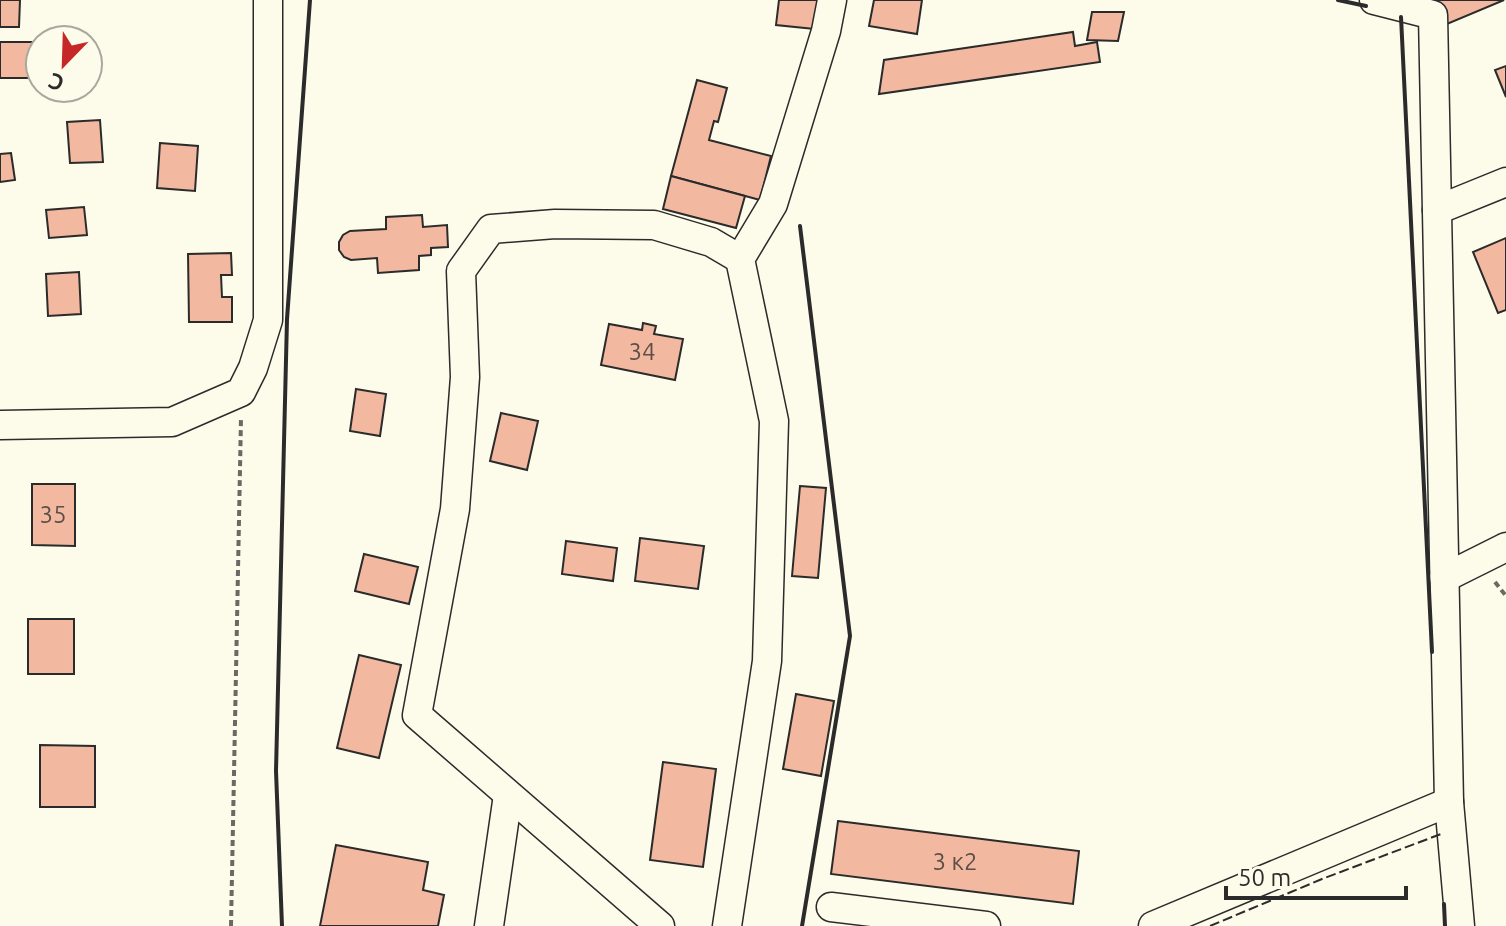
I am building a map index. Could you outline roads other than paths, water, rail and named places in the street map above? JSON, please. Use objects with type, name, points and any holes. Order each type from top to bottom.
[{"type":"street","points":[[0,425],[172,422],[241,392],[253,368],[268,320],[268,0]]},
{"type":"street","points":[[727,926],[767,661],[774,421],[740,259],[773,204],[826,31],[832,0]]},
{"type":"street","points":[[1374,0],[1433,15],[1449,802],[1460,926]]},
{"type":"street","points":[[1437,210],[1506,182]]},
{"type":"street","points":[[660,926],[417,715],[455,509],[465,377],[461,271],[491,229],[555,224],[654,225],[711,242],[740,259]]},
{"type":"street","points":[[1444,578],[1506,547]]},
{"type":"street","points":[[489,926],[508,795]]},
{"type":"street","points":[[1153,926],[1449,802]]},
{"type":"street","points":[[831,907],[986,926]]}]
